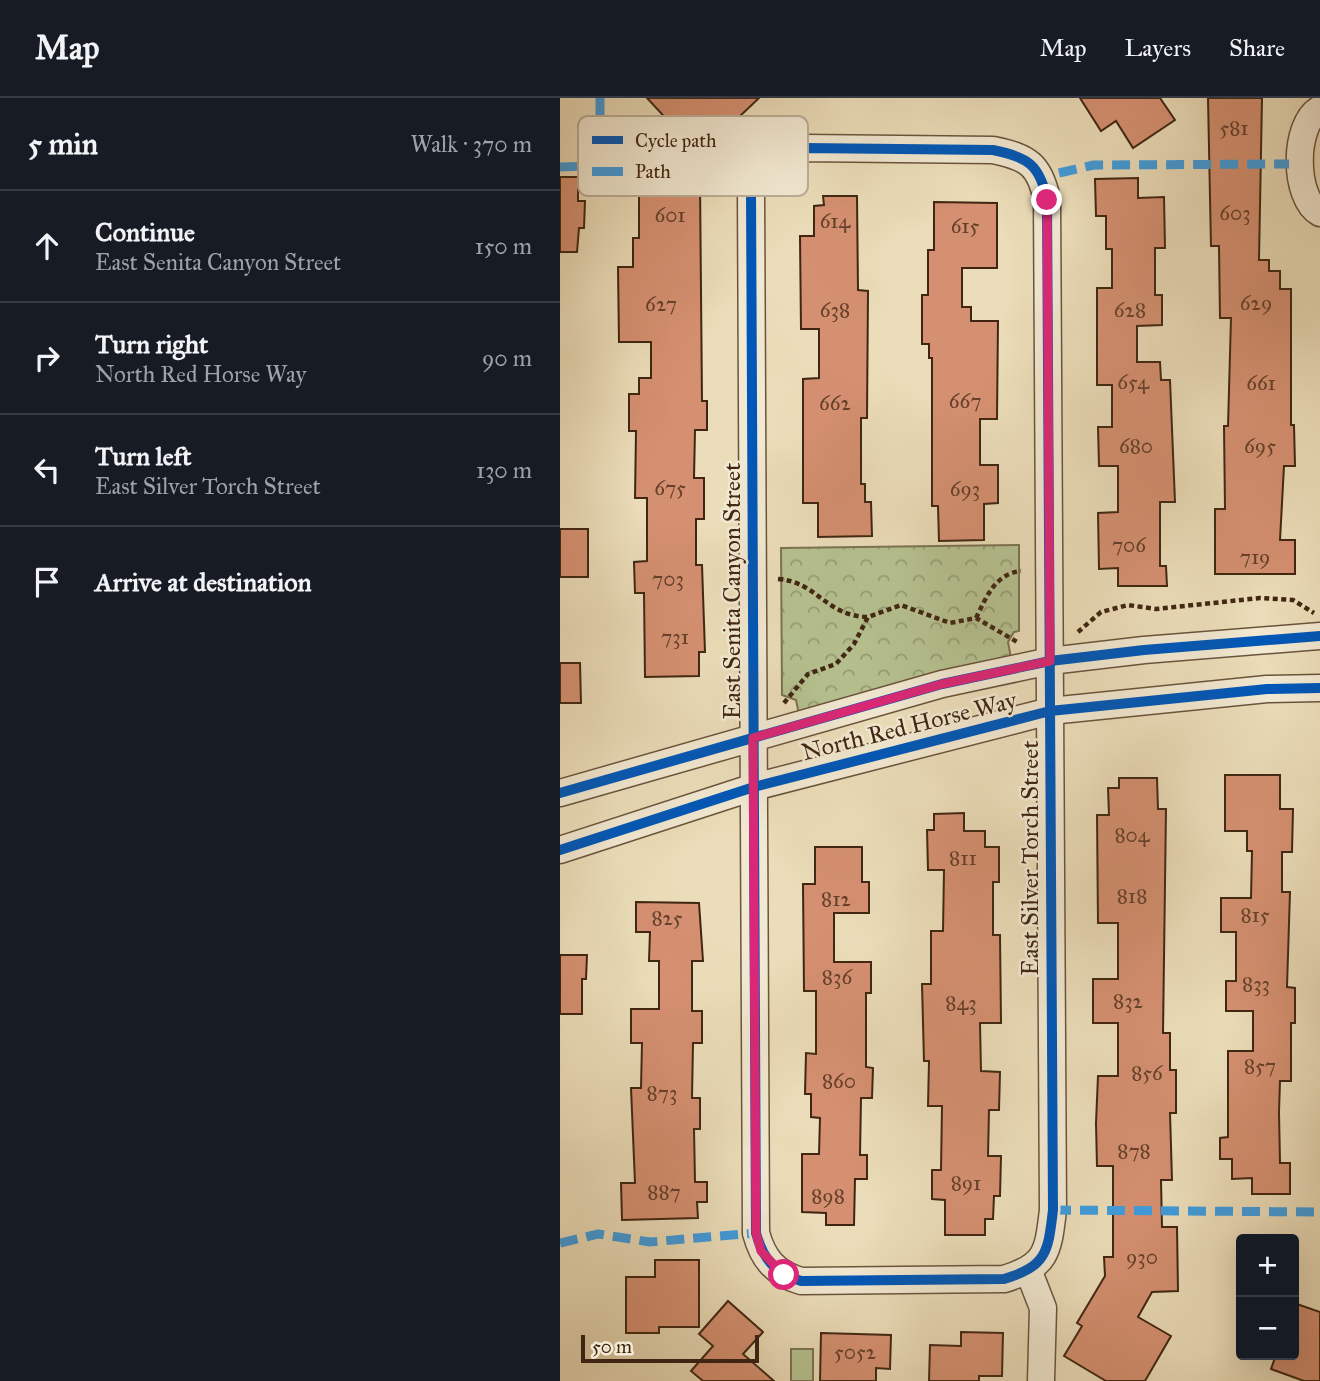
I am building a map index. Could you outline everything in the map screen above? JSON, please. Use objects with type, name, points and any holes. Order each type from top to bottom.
[{"type":"street","points":[[1320,109],[1313,113],[1301,135],[1303,190],[1320,213]]},
{"type":"street","name":"East Silver Torch Street","points":[[808,148],[993,150],[1015,154],[1031,164],[1042,177],[1047,200],[1053,1210],[1049,1241],[1035,1266]]},
{"type":"street","name":"East Senita Canyon Street","points":[[751,196],[756,1233],[761,1251],[770,1264],[784,1275],[801,1281],[1004,1279],[1035,1266]]},
{"type":"street","name":"North Red Horse Way","points":[[560,793],[942,684],[1050,661],[1144,650],[1320,636]]},
{"type":"street","name":"North Red Horse Way","points":[[560,850],[754,787],[1050,711],[1267,689],[1320,688]]},
{"type":"street","points":[[1035,1266],[1043,1308],[1041,1381]]},
{"type":"path","points":[[976,618],[998,579],[1010,572],[1021,571]]},
{"type":"path","points":[[778,579],[799,582],[831,608],[851,616],[868,617],[901,605],[950,623],[976,618],[1026,646]]},
{"type":"path","points":[[1072,639],[1101,612],[1128,606],[1156,609],[1260,598],[1293,600],[1320,618]]},
{"type":"path","points":[[779,708],[808,674],[835,664],[854,644],[868,617]]},
{"type":"green space","points":[[1019,545],[1019,631],[1014,632],[1008,642],[1011,658],[799,714],[796,700],[782,695],[781,548]]},
{"type":"green space","points":[[791,1349],[813,1349],[813,1381],[791,1381]]},
{"type":"building","points":[[647,98],[759,98],[740,116],[664,116]]},
{"type":"building","points":[[1080,98],[1160,98],[1175,120],[1133,148],[1116,121],[1101,131]]},
{"type":"building","points":[[1208,98],[1262,98],[1259,260],[1269,260],[1269,271],[1280,271],[1280,289],[1291,289],[1291,425],[1294,425],[1295,466],[1284,466],[1280,540],[1295,540],[1295,574],[1215,574],[1215,509],[1225,509],[1224,426],[1228,426],[1231,318],[1220,318],[1219,246],[1211,246]]},
{"type":"building","points":[[560,177],[578,177],[578,201],[585,201],[584,228],[579,228],[577,252],[560,252]]},
{"type":"building","points":[[1138,178],[1138,198],[1164,197],[1165,248],[1155,248],[1155,295],[1162,295],[1162,325],[1137,326],[1137,362],[1160,362],[1161,380],[1170,380],[1175,502],[1160,502],[1160,566],[1166,566],[1167,586],[1118,586],[1118,568],[1099,569],[1098,513],[1118,512],[1118,466],[1099,466],[1098,427],[1112,427],[1112,385],[1097,385],[1097,288],[1112,288],[1112,249],[1106,249],[1106,216],[1096,216],[1095,179]]},
{"type":"building","points":[[639,196],[700,196],[702,401],[707,401],[707,430],[695,430],[694,478],[704,478],[704,519],[696,519],[696,565],[702,565],[705,652],[699,652],[699,676],[645,677],[644,593],[635,593],[634,562],[647,561],[647,498],[635,498],[636,431],[629,431],[629,394],[639,394],[639,378],[651,378],[651,342],[619,342],[618,267],[633,267],[633,238],[639,238]]},
{"type":"building","points":[[823,196],[857,196],[858,290],[868,291],[867,418],[861,418],[861,484],[865,484],[865,502],[871,502],[872,536],[818,537],[818,503],[803,503],[803,379],[819,378],[819,329],[801,329],[800,236],[814,236],[814,206],[824,205]]},
{"type":"building","points":[[934,202],[997,203],[997,268],[962,268],[962,307],[971,307],[971,321],[998,321],[997,419],[980,419],[980,465],[998,465],[998,503],[984,504],[984,540],[939,541],[938,506],[932,506],[932,358],[929,358],[929,344],[922,344],[922,295],[928,295],[928,250],[934,250]]},
{"type":"building","points":[[560,529],[588,529],[588,577],[560,577]]},
{"type":"building","points":[[560,663],[580,663],[581,703],[560,703]]},
{"type":"building","points":[[1225,775],[1280,775],[1280,809],[1293,809],[1292,852],[1282,852],[1282,892],[1290,892],[1287,987],[1295,988],[1295,1023],[1291,1023],[1291,1081],[1280,1081],[1279,1112],[1280,1163],[1290,1163],[1290,1194],[1252,1194],[1252,1178],[1232,1179],[1232,1159],[1220,1159],[1220,1138],[1228,1137],[1228,1051],[1253,1051],[1253,1011],[1226,1011],[1226,981],[1236,981],[1236,932],[1221,932],[1221,898],[1251,898],[1252,851],[1247,851],[1247,831],[1225,831]]},
{"type":"building","points":[[1119,778],[1157,778],[1158,809],[1166,809],[1163,1033],[1170,1033],[1170,1070],[1176,1070],[1176,1113],[1170,1113],[1172,1180],[1161,1180],[1162,1227],[1177,1227],[1178,1291],[1152,1292],[1138,1317],[1171,1336],[1145,1381],[1106,1381],[1064,1356],[1082,1326],[1077,1323],[1105,1276],[1104,1257],[1113,1257],[1113,1166],[1097,1166],[1096,1123],[1098,1076],[1118,1076],[1118,1023],[1093,1023],[1093,979],[1118,979],[1118,923],[1098,923],[1097,815],[1109,815],[1108,788],[1119,788]]},
{"type":"building","points":[[964,813],[964,831],[985,831],[985,847],[999,847],[999,882],[993,882],[993,935],[1000,935],[1001,1023],[980,1023],[981,1071],[1000,1072],[999,1110],[989,1110],[988,1156],[1001,1156],[1000,1196],[994,1196],[993,1219],[985,1219],[985,1235],[945,1235],[945,1200],[932,1199],[932,1170],[941,1170],[942,1106],[928,1106],[929,1061],[924,1061],[922,984],[931,984],[931,931],[943,931],[944,870],[928,870],[927,830],[934,830],[934,814]]},
{"type":"building","points":[[815,847],[862,847],[862,882],[869,882],[869,913],[834,913],[834,962],[871,962],[871,993],[866,993],[866,1067],[873,1068],[872,1098],[861,1098],[860,1155],[867,1155],[867,1179],[855,1179],[854,1225],[826,1225],[826,1213],[802,1212],[802,1154],[819,1154],[820,1118],[811,1117],[811,1094],[805,1094],[806,1053],[816,1054],[816,991],[804,991],[803,884],[815,884]]},
{"type":"building","points":[[636,902],[699,903],[703,961],[692,961],[692,1011],[702,1011],[702,1043],[693,1043],[692,1098],[700,1098],[700,1129],[694,1129],[695,1182],[707,1182],[707,1202],[697,1202],[698,1218],[622,1220],[621,1183],[635,1183],[631,1088],[641,1088],[642,1043],[631,1043],[631,1009],[659,1009],[659,961],[649,961],[650,932],[636,932]]},
{"type":"building","points":[[560,955],[587,955],[586,979],[582,979],[582,1014],[560,1014]]},
{"type":"building","points":[[655,1260],[699,1260],[699,1327],[659,1327],[659,1333],[626,1333],[626,1277],[655,1277]]},
{"type":"building","points":[[728,1301],[763,1332],[743,1354],[774,1381],[703,1381],[691,1371],[713,1346],[699,1334]]},
{"type":"building","points":[[1299,1305],[1320,1312],[1320,1381],[1304,1381],[1271,1369],[1274,1360],[1299,1360]]},
{"type":"building","points":[[961,1332],[1003,1333],[1002,1376],[979,1376],[979,1381],[929,1381],[930,1345],[961,1346]]},
{"type":"building","points":[[821,1333],[891,1335],[890,1369],[876,1368],[876,1381],[820,1381]]},
{"type":"marked path","points":[[600,98],[600,116]]},
{"type":"marked path","points":[[1059,173],[1094,165],[1289,164]]},
{"type":"marked path","points":[[560,167],[578,166]]},
{"type":"marked path","points":[[1053,1210],[1320,1212]]},
{"type":"marked path","points":[[560,1243],[598,1234],[650,1242],[756,1233]]},
{"type":"cycle path","points":[[751,196],[756,1233],[771,1264],[784,1274],[801,1281],[1004,1279],[1029,1269],[1043,1255],[1047,1247],[1053,1210],[1047,200],[1041,178],[1031,164],[993,150],[808,148]]},
{"type":"cycle path","points":[[560,793],[942,684],[1050,661],[1144,650],[1320,636]]},
{"type":"cycle path","points":[[560,850],[754,787],[1050,711],[1267,689],[1320,688]]},
{"type":"route","points":[[784,1275],[770,1264],[761,1251],[756,1233],[753,738],[942,684],[1050,661],[1047,200]]}]
